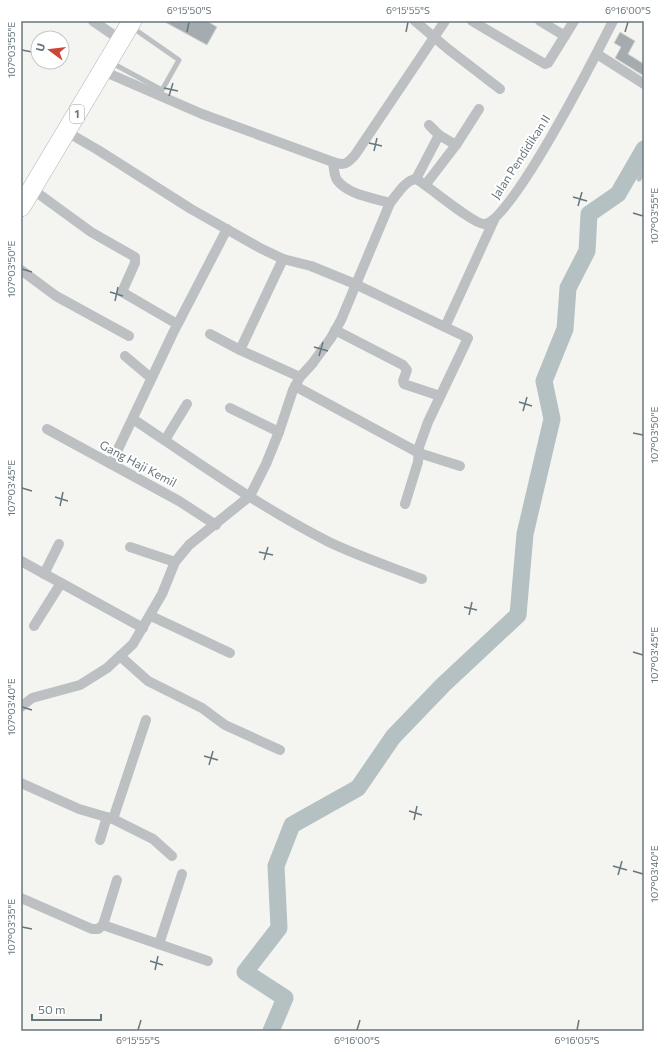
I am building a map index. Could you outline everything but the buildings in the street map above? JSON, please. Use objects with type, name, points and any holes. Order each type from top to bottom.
[{"type":"highway","name":"1","points":[[26,187],[67,132],[105,64],[123,25]]},
{"type":"highway","name":"1","points":[[21,207],[26,187],[123,25]]},
{"type":"street","points":[[93,21],[123,25]]},
{"type":"street","points":[[415,21],[434,38],[500,89]]},
{"type":"street","points":[[105,64],[202,114],[341,165],[347,164],[355,155],[445,21]]},
{"type":"street","points":[[472,21],[545,64],[548,63],[574,21]]},
{"type":"street","points":[[540,21],[565,36]]},
{"type":"street","name":"Jalan Pendidikan II","points":[[446,327],[494,220],[524,181],[544,149],[614,21]]},
{"type":"street","points":[[597,54],[644,84]]},
{"type":"street","points":[[426,184],[456,145],[479,108]]},
{"type":"street","points":[[429,125],[439,135],[456,145]]},
{"type":"street","points":[[67,132],[227,229],[283,259],[301,262],[355,284],[468,338],[440,396],[419,447],[418,462],[405,504]]},
{"type":"street","points":[[21,707],[32,698],[80,685],[107,668],[133,644],[151,616],[175,562],[189,545],[216,525],[250,496],[266,464],[295,386],[335,330],[390,203],[407,183],[416,179],[439,135]]},
{"type":"street","points":[[333,162],[336,179],[343,187],[390,203]]},
{"type":"street","points":[[416,179],[426,184],[474,221],[484,224],[494,220]]},
{"type":"street","points":[[26,187],[91,232],[135,257],[135,263],[122,292],[177,324]]},
{"type":"street","points":[[111,464],[177,324],[227,229]]},
{"type":"street","points":[[240,350],[283,259]]},
{"type":"street","points":[[21,270],[56,296],[129,336]]},
{"type":"street","points":[[335,330],[403,365],[407,370],[403,380],[404,384],[440,396]]},
{"type":"street","points":[[210,334],[240,350],[300,377]]},
{"type":"street","points":[[125,356],[151,378]]},
{"type":"street","points":[[295,386],[419,453],[460,466]]},
{"type":"street","points":[[165,440],[187,404]]},
{"type":"street","points":[[230,408],[279,432]]},
{"type":"street","points":[[133,419],[250,496],[329,542],[422,579]]},
{"type":"street","name":"Gang Haji Kemil","points":[[46,429],[198,512],[216,525]]},
{"type":"street","points":[[44,574],[59,544]]},
{"type":"street","points":[[130,547],[175,562]]},
{"type":"street","points":[[21,561],[143,628]]},
{"type":"street","points":[[34,626],[61,583]]},
{"type":"street","points":[[151,616],[230,653]]},
{"type":"street","points":[[120,656],[148,681],[202,708],[225,725],[280,750]]},
{"type":"street","points":[[100,840],[110,818],[146,720]]},
{"type":"street","points":[[21,783],[79,809],[110,818],[153,839],[172,856]]},
{"type":"street","points":[[159,944],[182,874]]},
{"type":"street","points":[[21,898],[92,929],[98,929],[103,924],[118,880]]},
{"type":"street","points":[[103,924],[208,961]]},
{"type":"lane","points":[[105,64],[162,90],[179,60],[123,25]]},
{"type":"lane","points":[[639,179],[644,170]]},
{"type":"waterway","points":[[271,1031],[285,998],[245,972],[279,928],[276,866],[292,825],[358,788],[393,737],[443,685],[518,615],[525,534],[552,419],[544,381],[565,329],[568,288],[587,251],[589,214],[618,194],[644,149]]}]
